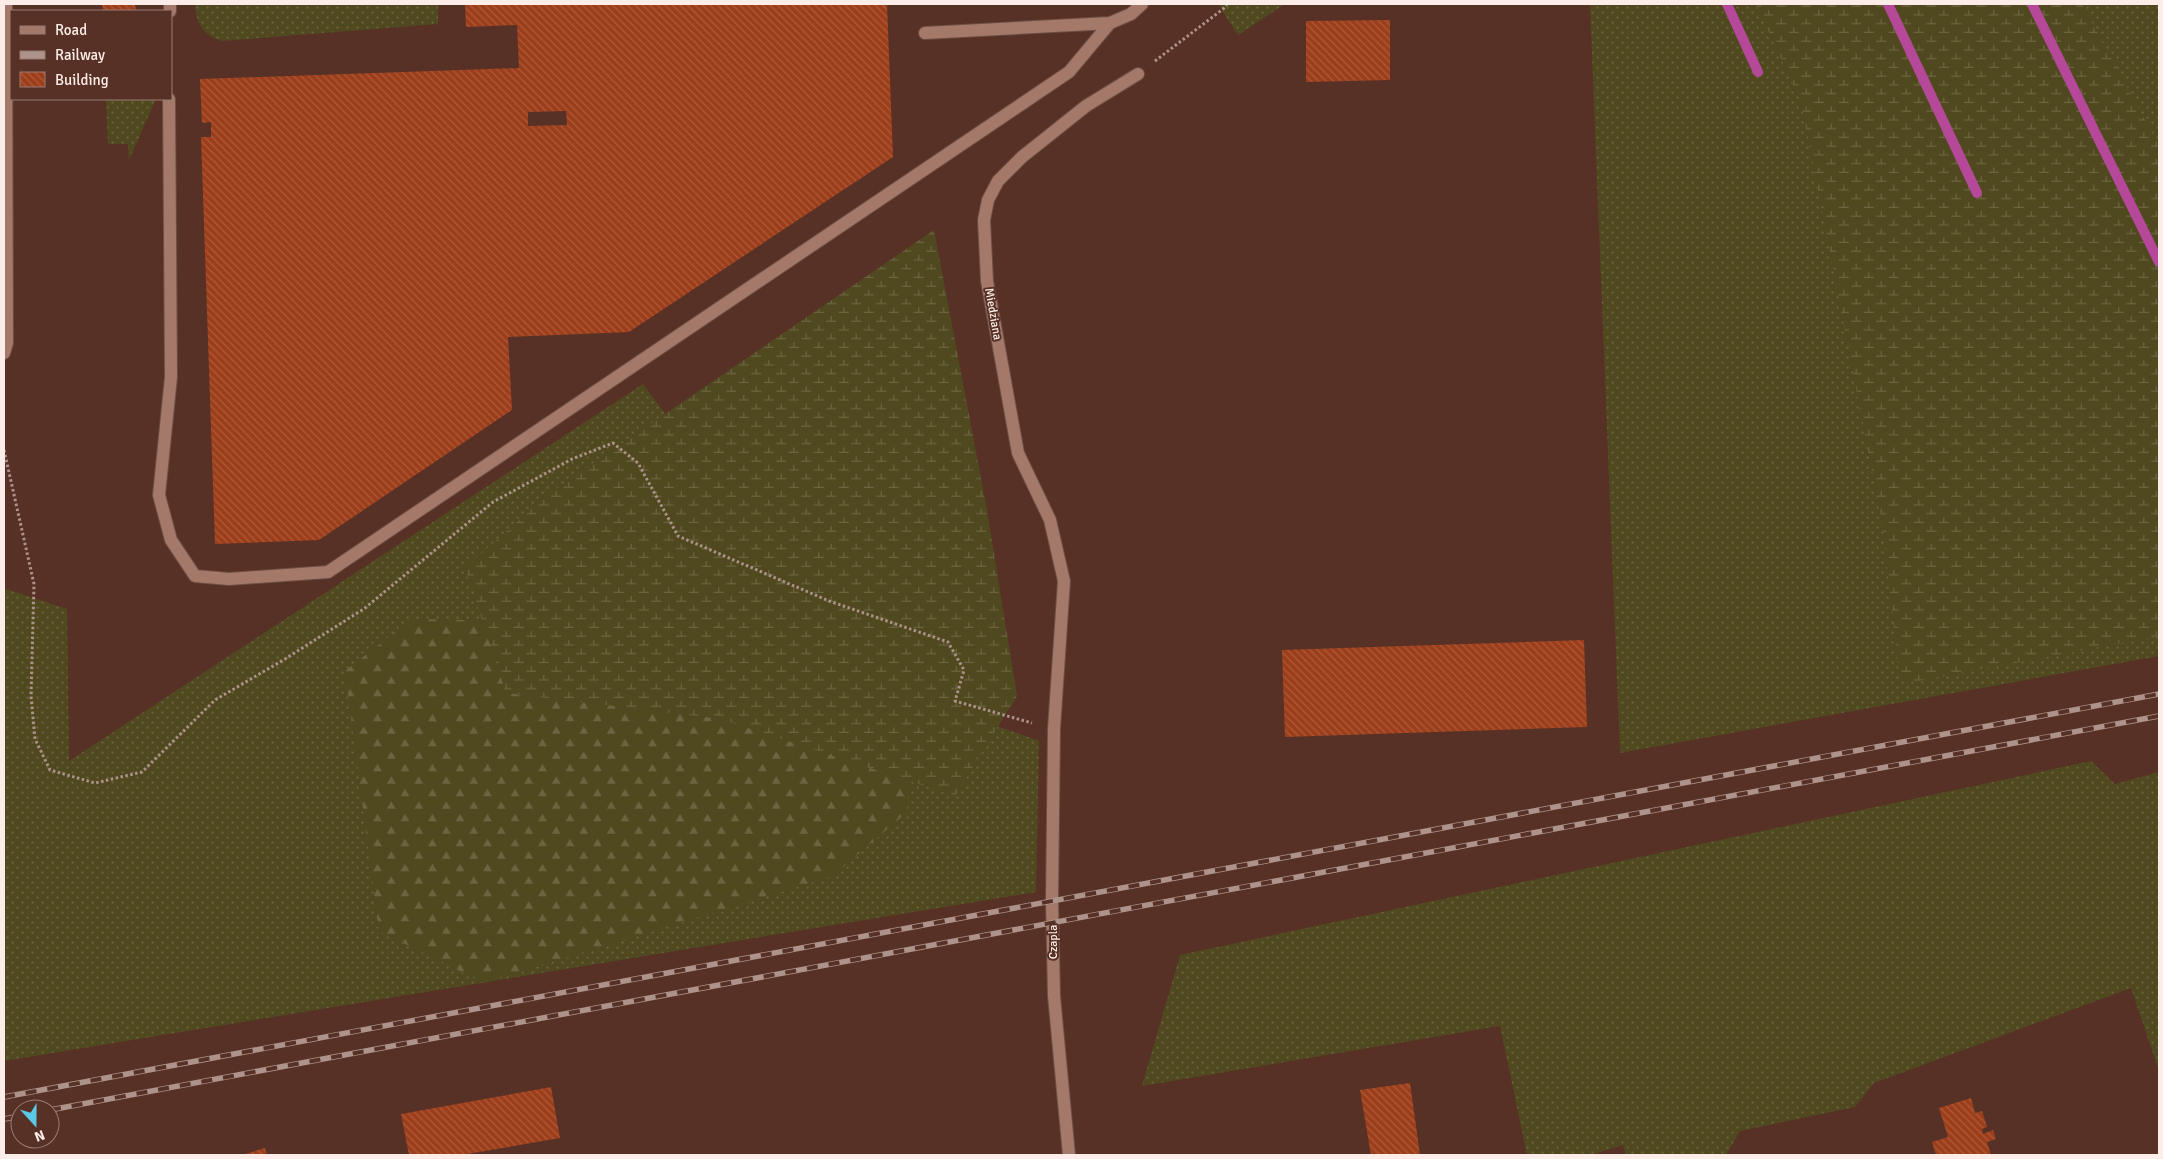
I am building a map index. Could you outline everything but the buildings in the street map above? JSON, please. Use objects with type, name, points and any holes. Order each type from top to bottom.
[{"type":"street","points":[[4,353],[7,343],[6,4]]},
{"type":"street","points":[[925,33],[1110,23],[1131,14],[1142,4]]},
{"type":"street","points":[[169,100],[171,377],[159,495],[171,540],[195,576],[229,579],[328,572],[1069,72],[1110,23]]},
{"type":"street","name":"Miedziana","points":[[1054,729],[1064,581],[1050,520],[1018,453],[987,281],[984,220],[988,200],[998,182],[1022,157],[1086,106],[1138,74]]},
{"type":"street","name":"Czapla","points":[[1054,729],[1054,996],[1069,1155]]},
{"type":"path","points":[[1138,74],[1227,4]]},
{"type":"path","points":[[4,450],[34,584],[30,696],[35,739],[50,770],[95,783],[142,772],[215,700],[285,659],[364,608],[493,502],[572,459],[612,443],[638,463],[678,536],[829,601],[948,642],[964,670],[956,701],[1054,729]]},
{"type":"green space","points":[[195,4],[438,4],[438,24],[223,41],[210,36],[202,28],[197,17]]},
{"type":"green space","points":[[1218,4],[1285,4],[1238,35]]},
{"type":"green space","points":[[1590,4],[2159,4],[2159,656],[1620,753]]},
{"type":"green space","points":[[1756,4],[2082,4],[2159,146],[2159,636],[1913,682],[1899,673],[1883,528],[1801,102]]},
{"type":"green space","points":[[106,100],[156,100],[129,160],[128,144],[108,144]]},
{"type":"green space","points":[[934,230],[987,510],[1017,696],[955,796],[721,719],[506,693],[465,568],[551,492]]},
{"type":"green space","points":[[643,384],[681,435],[949,709],[1039,741],[1036,892],[4,1061],[4,586],[6,589],[67,609],[69,761]]},
{"type":"green space","points":[[412,619],[744,625],[916,683],[907,812],[833,876],[484,983],[379,931],[345,671]]},
{"type":"green space","points":[[2091,761],[2115,784],[2159,772],[2159,1071],[2131,988],[1874,1083],[1855,1107],[1740,1131],[1726,1155],[1626,1155],[1623,1145],[1591,1155],[1527,1155],[1500,1026],[1142,1086],[1180,955]]},
{"type":"waterway","points":[[1727,4],[1758,72]]},
{"type":"waterway","points":[[1888,4],[1977,193]]},
{"type":"waterway","points":[[2032,4],[2159,262]]},
{"type":"railway","points":[[4,1097],[2159,694]]},
{"type":"railway","points":[[60,1108],[2159,716]]},
{"type":"railway","points":[[4,1119],[10,1118]]}]
